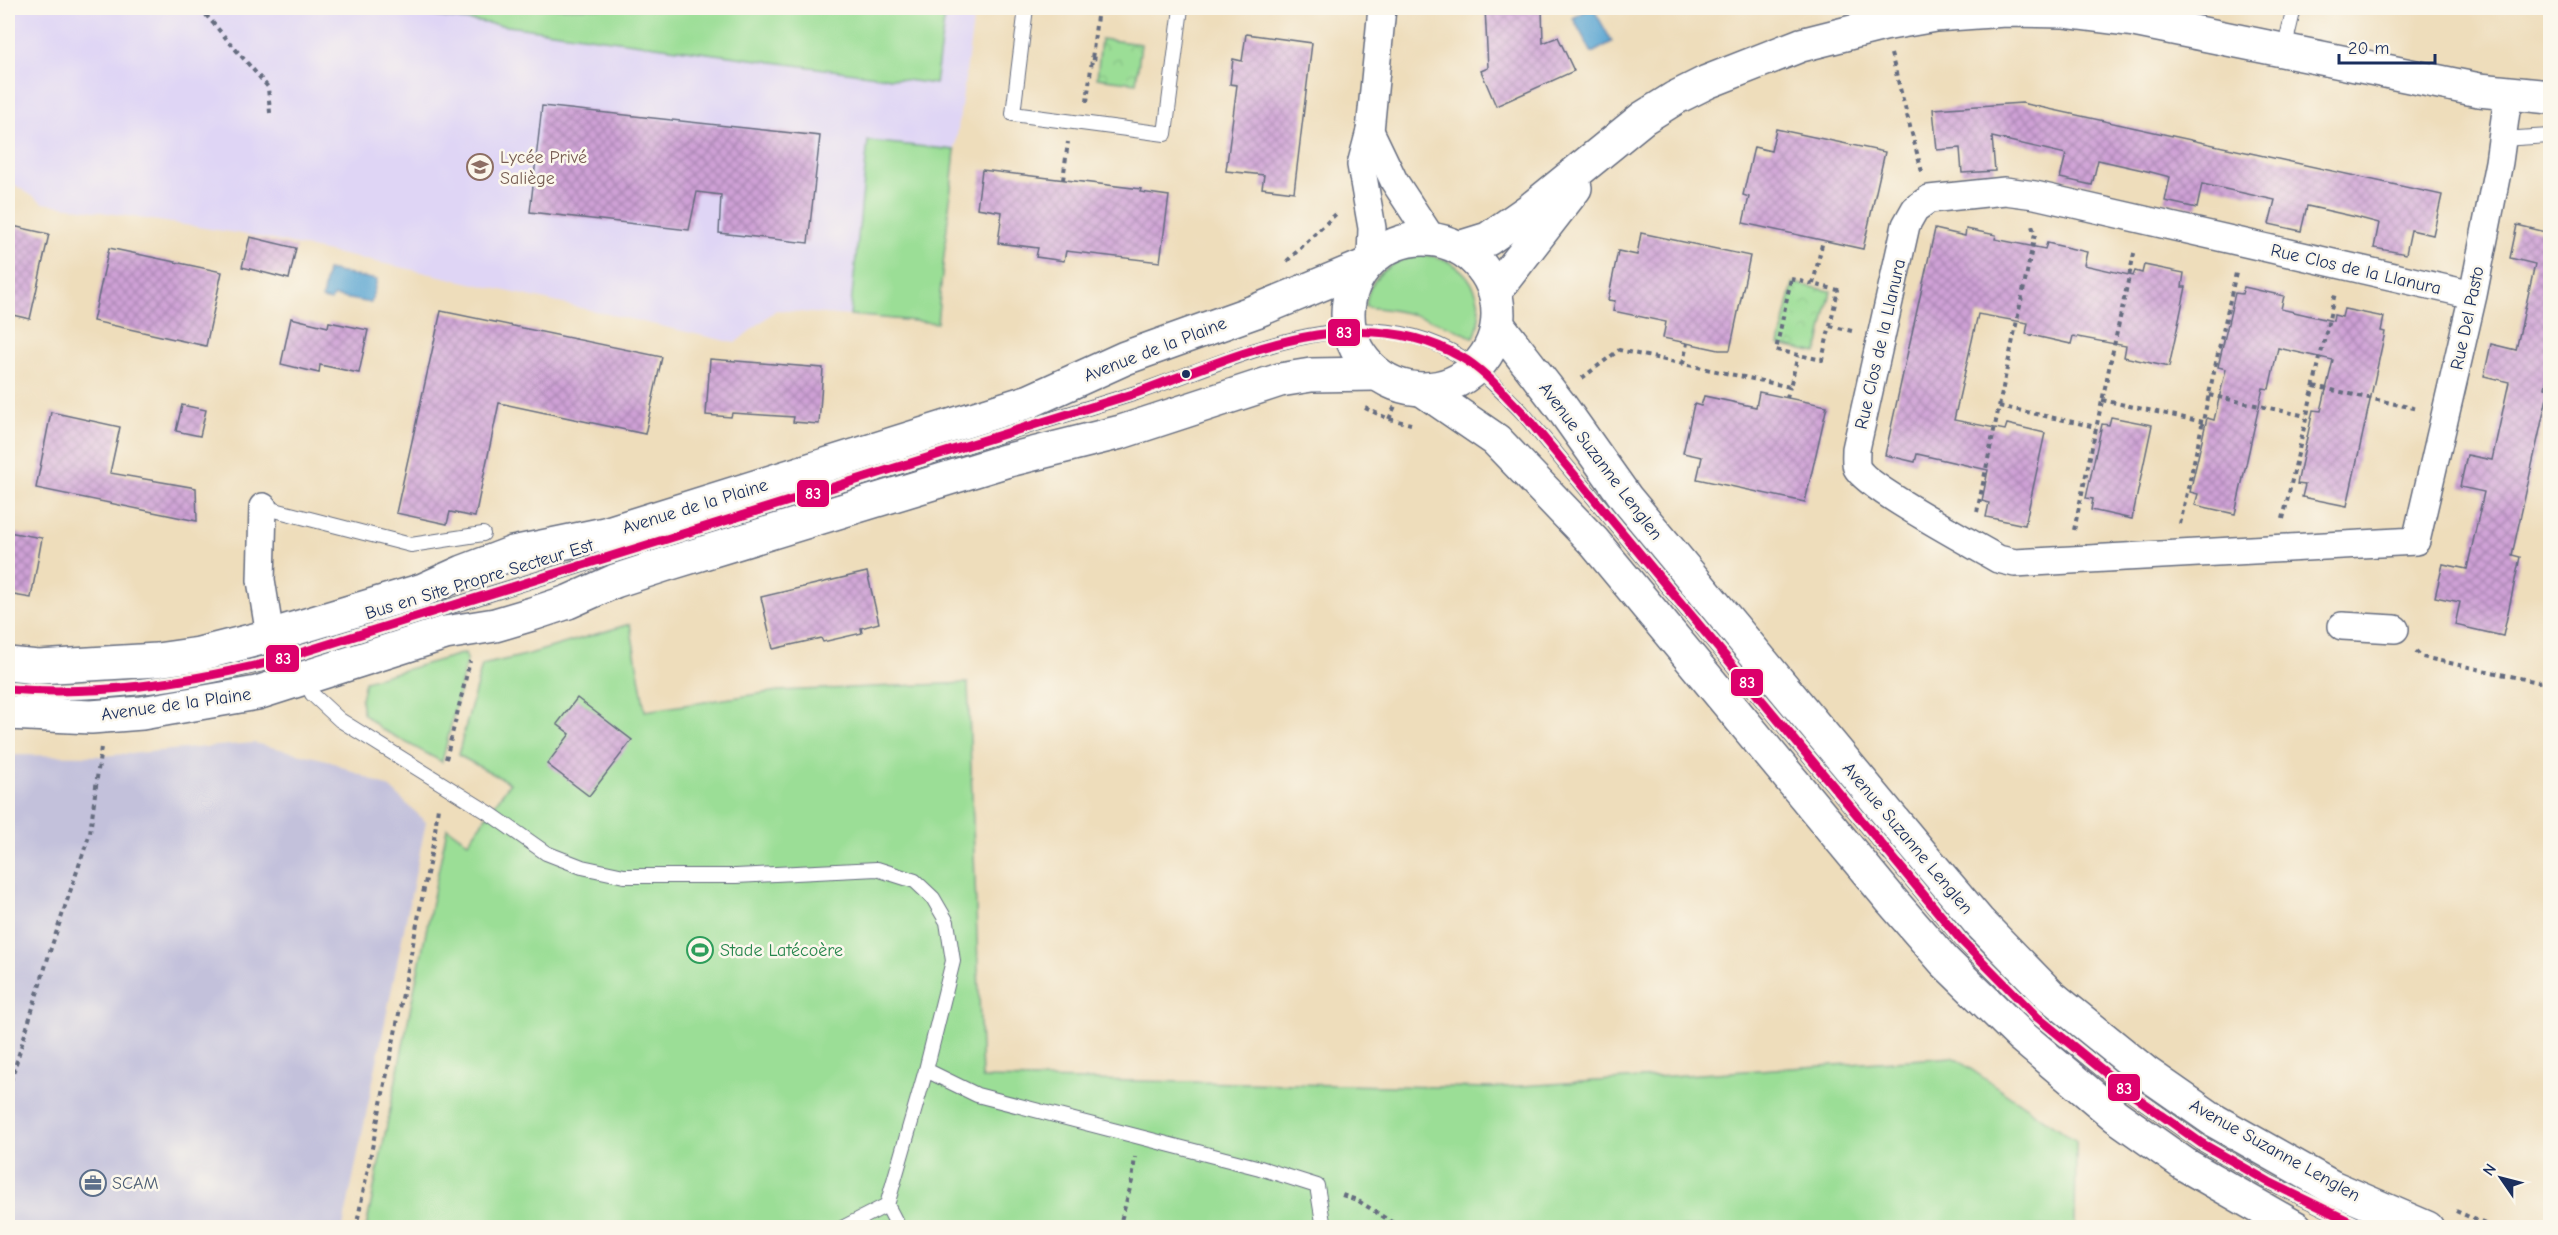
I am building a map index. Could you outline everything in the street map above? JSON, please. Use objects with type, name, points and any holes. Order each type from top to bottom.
[{"type":"street","points":[[1370,131],[1389,170],[1445,243],[1477,261],[1495,291],[1498,325],[1491,347],[1476,369],[1460,380],[1442,387],[1423,390],[1395,384],[1376,374],[1354,347],[1349,330],[1348,303],[1352,290],[1368,263],[1372,228],[1361,165],[1370,131],[1382,8]]},
{"type":"street","points":[[1445,243],[1488,238],[1599,155],[1643,118],[1675,98],[1751,63],[1833,36],[1935,15],[2005,10],[2136,14],[2284,50],[2511,94],[2550,97]]},
{"type":"street","name":"Rue Del Pasto","points":[[2416,541],[2473,295],[2511,94]]},
{"type":"street","points":[[1495,291],[1548,225],[1599,155]]},
{"type":"street","name":"Rue Clos de la Llanura","points":[[2416,541],[2014,563],[1998,559],[1867,479],[1857,467],[1856,450],[1906,225],[1915,209],[1929,199],[2005,191],[2035,195],[2473,295]]},
{"type":"street","name":"Avenue de la Plaine","points":[[8,664],[38,667],[157,660],[199,654],[270,636],[423,591],[463,572],[513,553],[605,534],[1030,401],[1125,358],[1256,311],[1368,263],[1380,252],[1399,243],[1445,243]]},
{"type":"street","name":"Avenue Suzanne Lenglen","points":[[1498,325],[1560,405],[1626,498],[1978,921],[2051,996],[2146,1073],[2215,1121],[2332,1186],[2440,1219]]},
{"type":"street","name":"Avenue de la Plaine","points":[[8,713],[91,717],[142,713],[257,693],[446,633],[495,625],[532,614],[568,602],[615,581],[664,565],[1005,461],[1121,432],[1280,380],[1311,375],[1376,374]]},
{"type":"street","points":[[1423,390],[1496,440],[1594,542],[1891,900],[1944,961],[2021,1036],[2116,1116],[2184,1164],[2296,1227]]},
{"type":"street","points":[[263,507],[261,580],[270,636]]},
{"type":"street","points":[[2342,626],[2402,636]]},
{"type":"lane","points":[[1026,8],[1013,114],[1165,134],[1181,8]]},
{"type":"lane","points":[[2284,50],[2294,8]]},
{"type":"lane","points":[[2502,139],[2550,136]]},
{"type":"lane","name":"Bus en Site Propre Secteur Est","points":[[8,689],[73,691],[136,688],[203,679],[271,662],[1136,393],[1269,347],[1321,334],[1349,330],[1367,329],[1416,337],[1461,357],[1522,412],[1962,942],[2037,1017],[2133,1095],[2201,1143],[2269,1182],[2364,1227]]},
{"type":"lane","points":[[263,507],[411,545],[483,534]]},
{"type":"lane","points":[[305,678],[312,694],[340,720],[441,783],[546,853],[582,867],[624,876],[736,876],[877,869],[915,881],[933,898],[946,922],[953,961],[926,1071],[887,1205],[899,1227]]},
{"type":"lane","points":[[926,1071],[977,1095],[1260,1168],[1317,1186],[1324,1227]]},
{"type":"lane","points":[[842,1227],[887,1205]]},
{"type":"path","points":[[200,8],[268,87],[270,113]]},
{"type":"path","points":[[1063,180],[1069,133],[1085,112],[1098,8]]},
{"type":"path","points":[[1092,58],[1099,58]]},
{"type":"path","points":[[1892,61],[1929,199]]},
{"type":"path","points":[[1966,540],[1973,527],[2035,234],[2029,222],[2035,195]]},
{"type":"path","points":[[1284,264],[1344,207]]},
{"type":"path","points":[[1813,284],[1823,240]]},
{"type":"path","points":[[2068,560],[2135,249]]},
{"type":"path","points":[[2173,554],[2236,273]]},
{"type":"path","points":[[1791,279],[1838,290],[1822,360],[1798,355],[1776,350],[1791,279]]},
{"type":"path","points":[[2277,548],[2335,292]]},
{"type":"path","points":[[1683,364],[1687,343]]},
{"type":"path","points":[[1578,381],[1618,350],[1790,387]]},
{"type":"path","points":[[1788,398],[1798,355]]},
{"type":"path","points":[[2314,386],[2424,411]]},
{"type":"path","points":[[2209,395],[2306,416]]},
{"type":"path","points":[[2102,400],[2203,422]]},
{"type":"path","points":[[1999,406],[2096,427]]},
{"type":"path","points":[[2402,636],[2422,657],[2538,682],[2550,680]]},
{"type":"path","points":[[356,1227],[434,839],[441,783],[471,656]]},
{"type":"path","points":[[8,1090],[51,948],[90,833],[101,756]]},
{"type":"path","points":[[1119,1227],[1132,1181],[1138,1136]]},
{"type":"path","points":[[1317,1186],[1357,1200],[1401,1227]]},
{"type":"path","points":[[2440,1219],[2494,1227]]},
{"type":"shaded area","name":"Lycée Privé Saliège","points":[[8,8],[975,8],[955,150],[937,323],[776,310],[735,343],[249,235],[43,203],[8,183]]},
{"type":"shaded area","points":[[254,743],[327,760],[390,788],[426,822],[343,1227],[8,1227],[8,755],[101,756]]},
{"type":"green space","points":[[428,8],[946,8],[935,84],[427,15]]},
{"type":"green space","points":[[1101,39],[1141,44],[1136,83],[1097,78]]},
{"type":"green space","points":[[868,141],[955,150],[937,323],[850,315]]},
{"type":"green space","points":[[1421,255],[1437,257],[1451,263],[1471,282],[1477,294],[1479,308],[1474,338],[1422,317],[1366,307],[1371,286],[1383,271],[1401,260]]},
{"type":"green space","points":[[1793,283],[1831,291],[1817,353],[1779,345]]},
{"type":"green space","name":"Stade Latécoère","points":[[630,624],[645,711],[778,691],[968,683],[982,1078],[1491,1088],[1953,1057],[2076,1141],[2075,1227],[366,1228],[447,828],[468,842],[510,783],[458,755],[482,665],[526,655]]},
{"type":"green space","points":[[465,653],[467,659],[442,762],[381,729],[363,713],[361,699],[365,681]]},
{"type":"water","points":[[1591,8],[1612,42],[1592,53],[1573,18]]},
{"type":"water","points":[[327,270],[377,280],[371,303],[333,296],[331,301],[322,299]]},
{"type":"building","points":[[1485,8],[1542,8],[1543,43],[1558,37],[1574,71],[1496,106],[1481,71],[1488,68]]},
{"type":"building","points":[[1246,34],[1312,43],[1294,192],[1262,188],[1264,175],[1226,171],[1237,85],[1230,84],[1233,59],[1242,61]]},
{"type":"building","points":[[2022,103],[2442,195],[2433,235],[2411,230],[2406,254],[2374,248],[2379,223],[2307,206],[2301,231],[2269,224],[2275,200],[2202,184],[2197,208],[2165,201],[2170,177],[2098,160],[2092,185],[2060,178],[2066,154],[1992,137],[1995,171],[1962,173],[1960,148],[1937,150],[1933,109]]},
{"type":"building","points":[[542,106],[820,136],[808,243],[719,233],[721,195],[697,192],[689,230],[530,212]]},
{"type":"building","points":[[1776,129],[1885,152],[1863,249],[1743,223],[1749,197],[1743,195],[1754,147],[1771,151]]},
{"type":"building","points":[[982,170],[1141,189],[1140,192],[1169,196],[1160,262],[1066,251],[1064,261],[1036,257],[1038,248],[998,243],[1002,212],[977,208]]},
{"type":"building","points":[[8,225],[49,234],[30,319],[8,314]]},
{"type":"building","points":[[2517,225],[2550,233],[2550,362],[2545,388],[2549,389],[2512,555],[2520,557],[2503,636],[2455,625],[2460,602],[2435,597],[2443,564],[2467,569],[2484,492],[2460,487],[2467,455],[2492,460],[2509,382],[2484,376],[2491,344],[2516,350],[2535,264],[2510,258]]},
{"type":"building","points":[[1935,229],[1965,236],[1966,229],[1996,235],[1995,239],[2045,249],[2047,243],[2087,252],[2084,265],[2133,276],[2135,271],[2142,273],[2144,265],[2184,273],[2182,287],[2186,287],[2169,367],[2124,357],[2126,346],[2073,336],[2071,344],[2026,334],[2028,323],[1978,314],[1954,420],[2005,430],[2007,424],[2045,433],[2025,525],[1986,517],[1989,503],[1982,501],[1988,470],[1917,454],[1915,462],[1885,455]]},
{"type":"building","points":[[1641,233],[1750,256],[1730,350],[1719,350],[1663,338],[1666,322],[1613,311],[1615,301],[1608,300],[1618,251],[1637,255]]},
{"type":"building","points":[[250,237],[296,248],[289,279],[242,267]]},
{"type":"building","points":[[109,248],[222,272],[206,346],[93,321]]},
{"type":"building","points":[[2244,287],[2284,296],[2281,309],[2333,321],[2334,315],[2342,317],[2344,309],[2384,317],[2381,331],[2385,332],[2347,506],[2302,497],[2305,485],[2297,484],[2313,410],[2321,411],[2333,360],[2278,348],[2269,389],[2263,388],[2235,514],[2195,505],[2198,494],[2190,492],[2207,418],[2214,420],[2226,369],[2218,367],[2235,293],[2242,294]]},
{"type":"building","points":[[441,311],[662,357],[645,434],[499,403],[475,517],[450,512],[447,524],[396,513]]},
{"type":"building","points":[[291,318],[328,327],[329,322],[368,330],[359,373],[320,365],[319,373],[281,364]]},
{"type":"building","points":[[710,359],[823,368],[819,424],[793,422],[794,417],[732,413],[731,417],[706,415]]},
{"type":"building","points":[[1759,392],[1827,406],[1805,502],[1697,479],[1702,457],[1683,453],[1694,404],[1701,406],[1704,396],[1756,407]]},
{"type":"building","points":[[182,405],[206,410],[200,436],[176,431]]},
{"type":"building","points":[[51,412],[120,427],[110,473],[196,488],[197,521],[36,488]]},
{"type":"building","points":[[2111,417],[2152,425],[2132,519],[2091,510],[2093,499],[2086,498],[2102,424],[2109,425]]},
{"type":"building","points":[[8,532],[42,538],[31,598],[8,594]]},
{"type":"building","points":[[867,572],[879,623],[861,628],[862,633],[823,642],[821,638],[773,649],[761,597]]},
{"type":"building","points":[[577,698],[632,740],[589,796],[547,764],[570,734],[557,724]]},
{"type":"transit line","name":"83","points":[[8,689],[75,691],[141,686],[206,676],[271,662],[1136,393],[1256,350],[1297,339],[1339,332],[1381,332],[1421,340],[1461,357],[1478,368],[1522,412],[1962,941],[2037,1017],[2133,1095],[2201,1143],[2269,1182],[2363,1228]]},
{"type":"place","name":"Lycée Privé Saliège","points":[[480,167]]},
{"type":"place","name":"Stade Latécoère","points":[[700,950]]},
{"type":"place","name":"SCAM","points":[[93,1183]]}]
